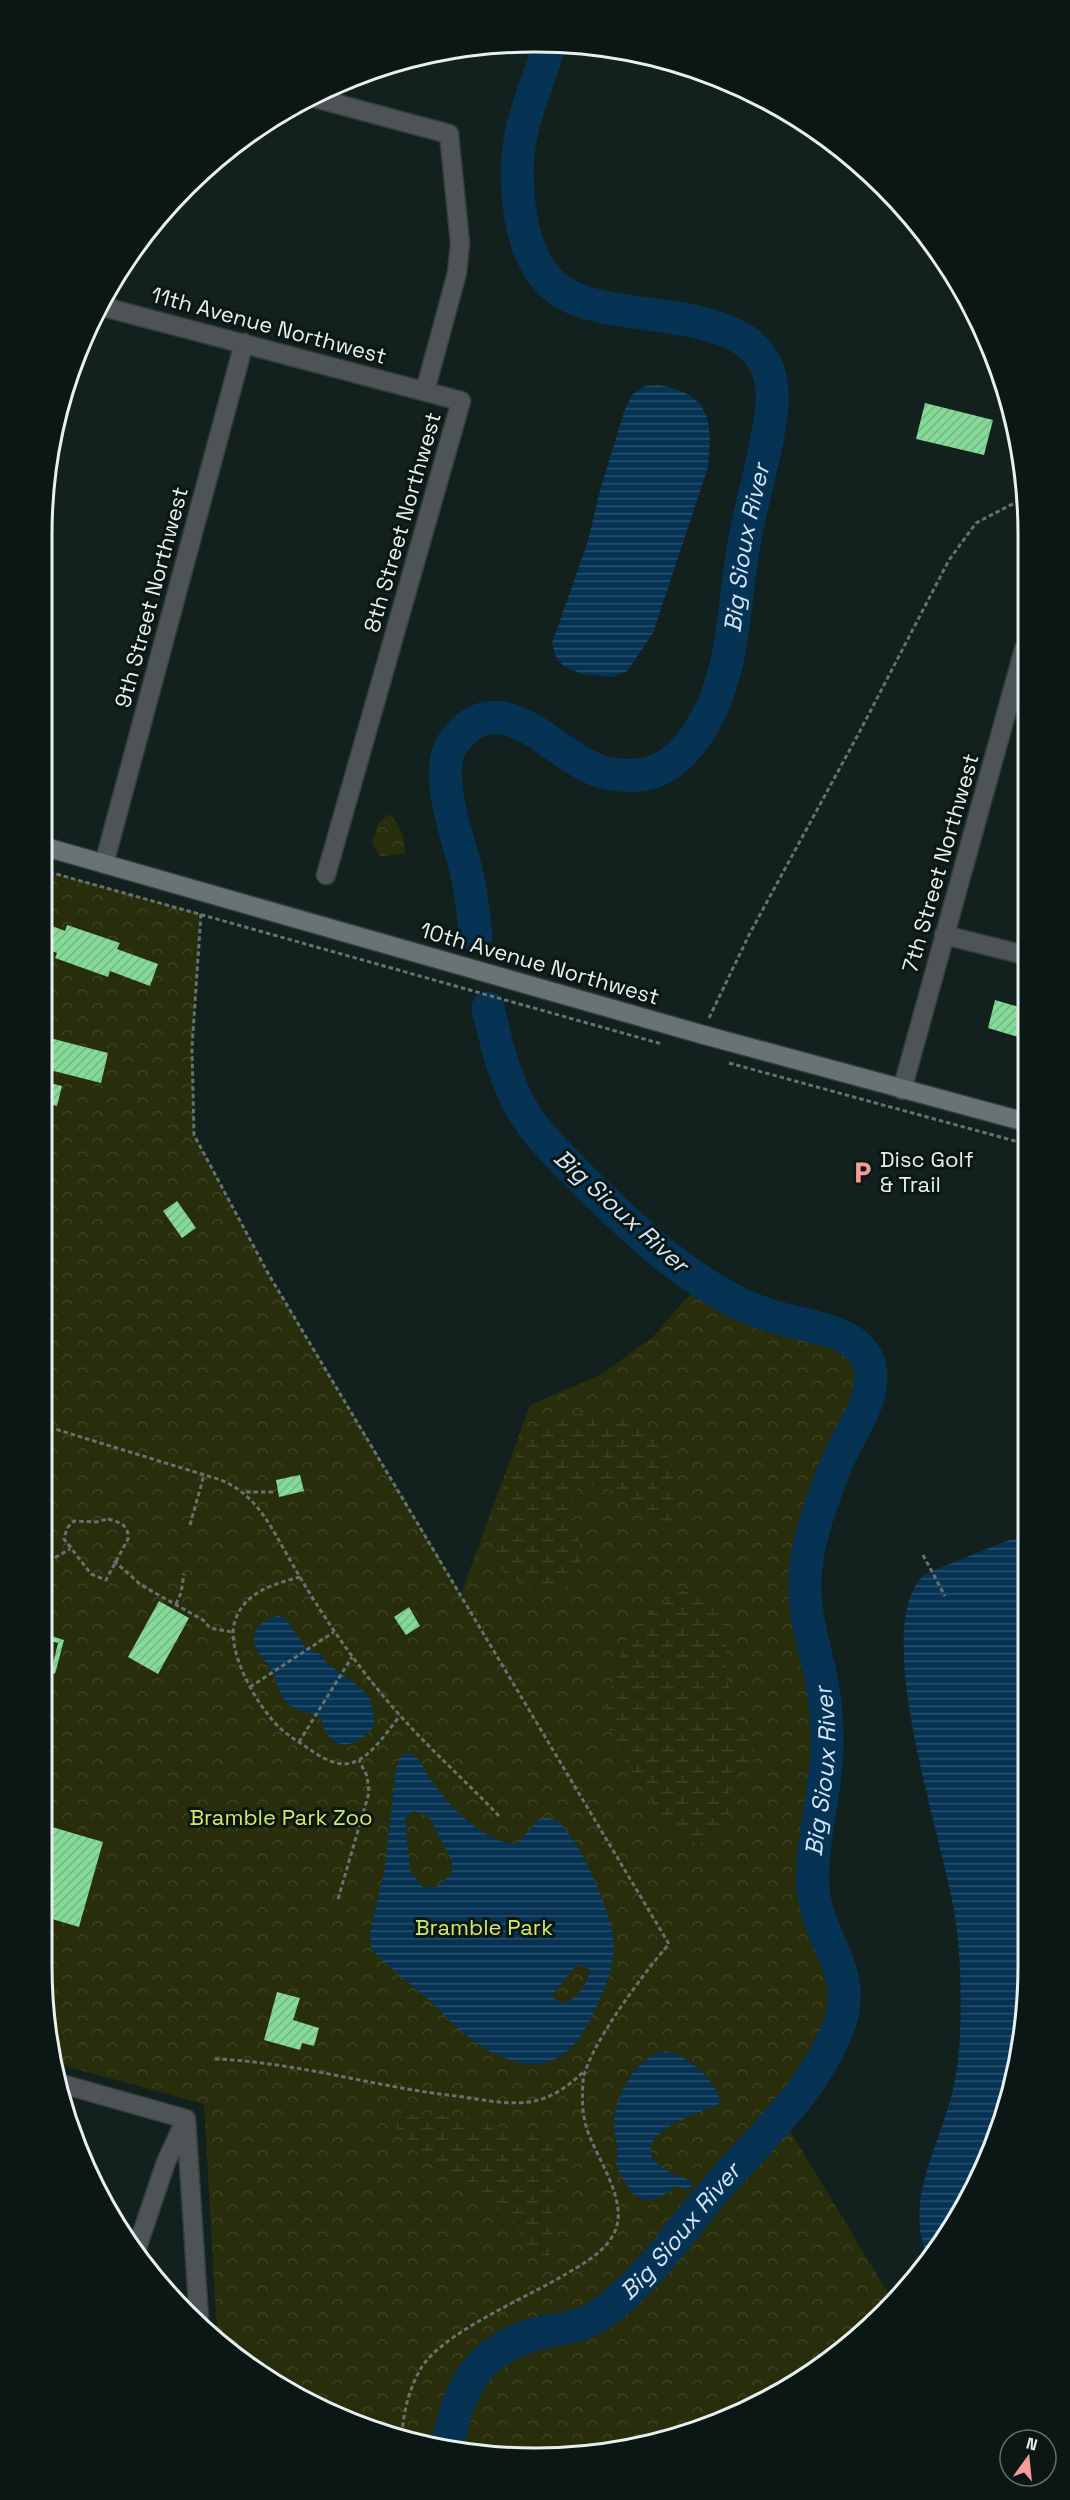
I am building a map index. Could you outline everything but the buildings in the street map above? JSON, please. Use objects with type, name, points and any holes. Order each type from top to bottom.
[{"type":"street","name":"8th Street Northwest","points":[[325,101],[449,134],[460,243],[457,273],[425,391],[461,401],[326,875]]},
{"type":"street","name":"11th Avenue Northwest","points":[[109,308],[425,391]]},
{"type":"street","name":"9th Street Northwest","points":[[104,864],[244,343]]},
{"type":"street","name":"7th Street Northwest","points":[[902,1090],[944,935],[1018,698]]},
{"type":"street","name":"10th Avenue Northwest","points":[[52,849],[704,1035],[1018,1120]]},
{"type":"street","points":[[944,935],[1018,953]]},
{"type":"street","points":[[68,2086],[186,2119]]},
{"type":"street","points":[[139,2241],[158,2182],[186,2119]]},
{"type":"street","points":[[186,2119],[198,2310]]},
{"type":"path","points":[[704,1035],[710,1013],[750,933],[860,731],[949,560],[976,523],[1016,502]]},
{"type":"path","points":[[52,873],[666,1045]]},
{"type":"path","points":[[201,914],[192,1047],[194,1135],[269,1275],[669,1944],[639,1979],[585,2070],[569,2085],[531,2102],[403,2089],[259,2062],[215,2059]]},
{"type":"path","points":[[722,1060],[1018,1142]]},
{"type":"path","points":[[52,1428],[204,1475],[244,1492],[274,1492]]},
{"type":"path","points":[[190,1525],[204,1475]]},
{"type":"path","points":[[244,1492],[263,1513],[334,1632],[352,1657],[400,1716],[500,1816]]},
{"type":"path","points":[[74,1521],[118,1521],[126,1527],[129,1533],[128,1539],[114,1561],[106,1580],[99,1579],[92,1574],[80,1556],[70,1550],[64,1539],[67,1528],[74,1521]]},
{"type":"path","points":[[52,1560],[70,1550]]},
{"type":"path","points":[[923,1554],[945,1596]]},
{"type":"path","points":[[114,1561],[141,1585],[203,1620],[210,1628],[232,1632]]},
{"type":"path","points":[[176,1604],[181,1593],[184,1574]]},
{"type":"path","points":[[300,1576],[267,1586],[253,1596],[235,1620],[232,1632],[233,1645],[250,1687],[271,1719],[299,1742],[339,1764],[359,1760],[400,1716]]},
{"type":"path","points":[[250,1687],[334,1632]]},
{"type":"path","points":[[299,1742],[352,1657]]},
{"type":"path","points":[[338,1899],[369,1793],[367,1776],[359,1760]]},
{"type":"path","points":[[402,2429],[403,2417],[420,2368],[449,2341],[502,2307],[538,2291],[591,2259],[614,2235],[618,2211],[615,2196],[585,2118],[582,2097],[585,2070]]},
{"type":"green space","points":[[389,814],[396,821],[401,832],[405,844],[404,854],[380,856],[372,843],[378,824]]},
{"type":"green space","name":"Bramble Park","points":[[52,873],[201,914],[192,1047],[194,1135],[269,1275],[461,1594],[530,1405],[602,1374],[653,1337],[701,1281],[772,1316],[848,1338],[866,1355],[871,1367],[871,1381],[862,1411],[841,1454],[821,1505],[809,1547],[804,1588],[809,1624],[820,1672],[827,1731],[826,1768],[813,1860],[813,1893],[817,1910],[837,1958],[842,1981],[843,2003],[832,2043],[822,2063],[781,2116],[888,2293],[829,2348],[776,2383],[720,2411],[660,2431],[598,2443],[535,2448],[472,2443],[410,2431],[350,2411],[322,2398],[267,2366],[217,2328],[204,2104],[63,2065],[57,2028],[52,1965]]},
{"type":"green space","points":[[590,1413],[639,1424],[659,1438],[665,1448],[673,1473],[676,1486],[676,1511],[671,1520],[661,1527],[640,1516],[615,1493],[606,1488],[595,1484],[581,1484],[574,1496],[572,1509],[580,1546],[581,1558],[578,1570],[570,1582],[558,1589],[524,1585],[513,1579],[500,1566],[494,1546],[494,1527],[498,1507],[512,1465],[531,1429],[541,1417]]},
{"type":"green space","points":[[686,1589],[710,1595],[722,1609],[726,1629],[727,1681],[754,1745],[752,1768],[739,1768],[731,1774],[726,1825],[715,1838],[700,1842],[684,1840],[665,1822],[629,1767],[611,1733],[607,1717],[609,1695],[623,1647],[628,1638],[650,1613]]},
{"type":"green space","points":[[400,2113],[462,2116],[518,2132],[562,2137],[568,2155],[552,2203],[553,2248],[551,2254],[542,2259],[530,2253],[510,2215],[449,2175],[401,2134],[395,2124]]},
{"type":"water","points":[[659,385],[689,395],[704,412],[710,436],[708,467],[653,633],[627,671],[613,677],[582,674],[563,666],[555,655],[552,643],[588,541],[599,494],[625,409],[633,394],[645,386]]},
{"type":"water","points":[[1018,1538],[1018,1965],[1013,2028],[1001,2090],[981,2150],[953,2206],[925,2248],[919,2216],[921,2194],[954,2085],[959,2049],[961,1988],[957,1931],[916,1744],[907,1690],[904,1641],[909,1601],[925,1574],[1009,1540]]},
{"type":"water","points":[[279,1616],[286,1619],[306,1648],[320,1654],[327,1663],[361,1688],[370,1699],[375,1723],[361,1739],[347,1744],[334,1741],[327,1733],[320,1717],[292,1707],[283,1698],[272,1671],[254,1642],[259,1626],[268,1619]]},
{"type":"water","points":[[409,1753],[417,1758],[432,1782],[458,1813],[492,1837],[517,1844],[539,1819],[553,1819],[566,1830],[585,1860],[608,1915],[614,1953],[606,1984],[589,2022],[576,2043],[561,2056],[544,2063],[527,2064],[509,2060],[491,2052],[455,2026],[371,1948],[370,1933],[385,1867],[396,1768],[402,1754]],"holes":[[[413,1811],[426,1815],[430,1819],[452,1861],[452,1873],[437,1887],[422,1887],[410,1871],[405,1819]],[[576,1965],[589,1968],[588,1979],[579,1993],[565,2004],[553,1998],[554,1993]]]},
{"type":"water","points":[[667,2051],[691,2063],[706,2076],[720,2100],[717,2106],[680,2120],[656,2137],[651,2146],[652,2157],[666,2170],[693,2182],[688,2191],[677,2186],[659,2198],[648,2200],[630,2190],[616,2164],[614,2122],[619,2100],[630,2077],[646,2059]]},
{"type":"waterway","name":"Big Sioux River","points":[[476,935],[469,882],[446,789],[447,756],[453,743],[470,725],[488,718],[505,718],[523,725],[592,768],[619,775],[654,772],[669,764],[688,747],[711,710],[727,663],[745,538],[767,439],[772,405],[768,370],[751,346],[725,330],[693,321],[589,303],[562,292],[548,280],[537,265],[524,230],[517,172],[526,113],[546,53]]},
{"type":"waterway","name":"Big Sioux River","points":[[449,2439],[465,2388],[475,2372],[488,2359],[503,2347],[522,2338],[576,2326],[591,2320],[636,2284],[800,2094],[815,2073],[838,2028],[843,2009],[842,1976],[824,1931],[814,1897],[813,1864],[826,1767],[827,1730],[823,1688],[807,1612],[805,1577],[812,1534],[821,1504],[837,1462],[865,1404],[871,1380],[870,1368],[865,1355],[857,1345],[832,1332],[765,1314],[707,1285],[688,1273],[634,1229],[584,1181],[549,1145],[525,1115],[504,1069],[488,1008]]},
{"type":"place","name":"Disc Golf & Trail","points":[[862,1172]]},
{"type":"park label","name":"Bramble Park Zoo","points":[[281,1817]]}]
